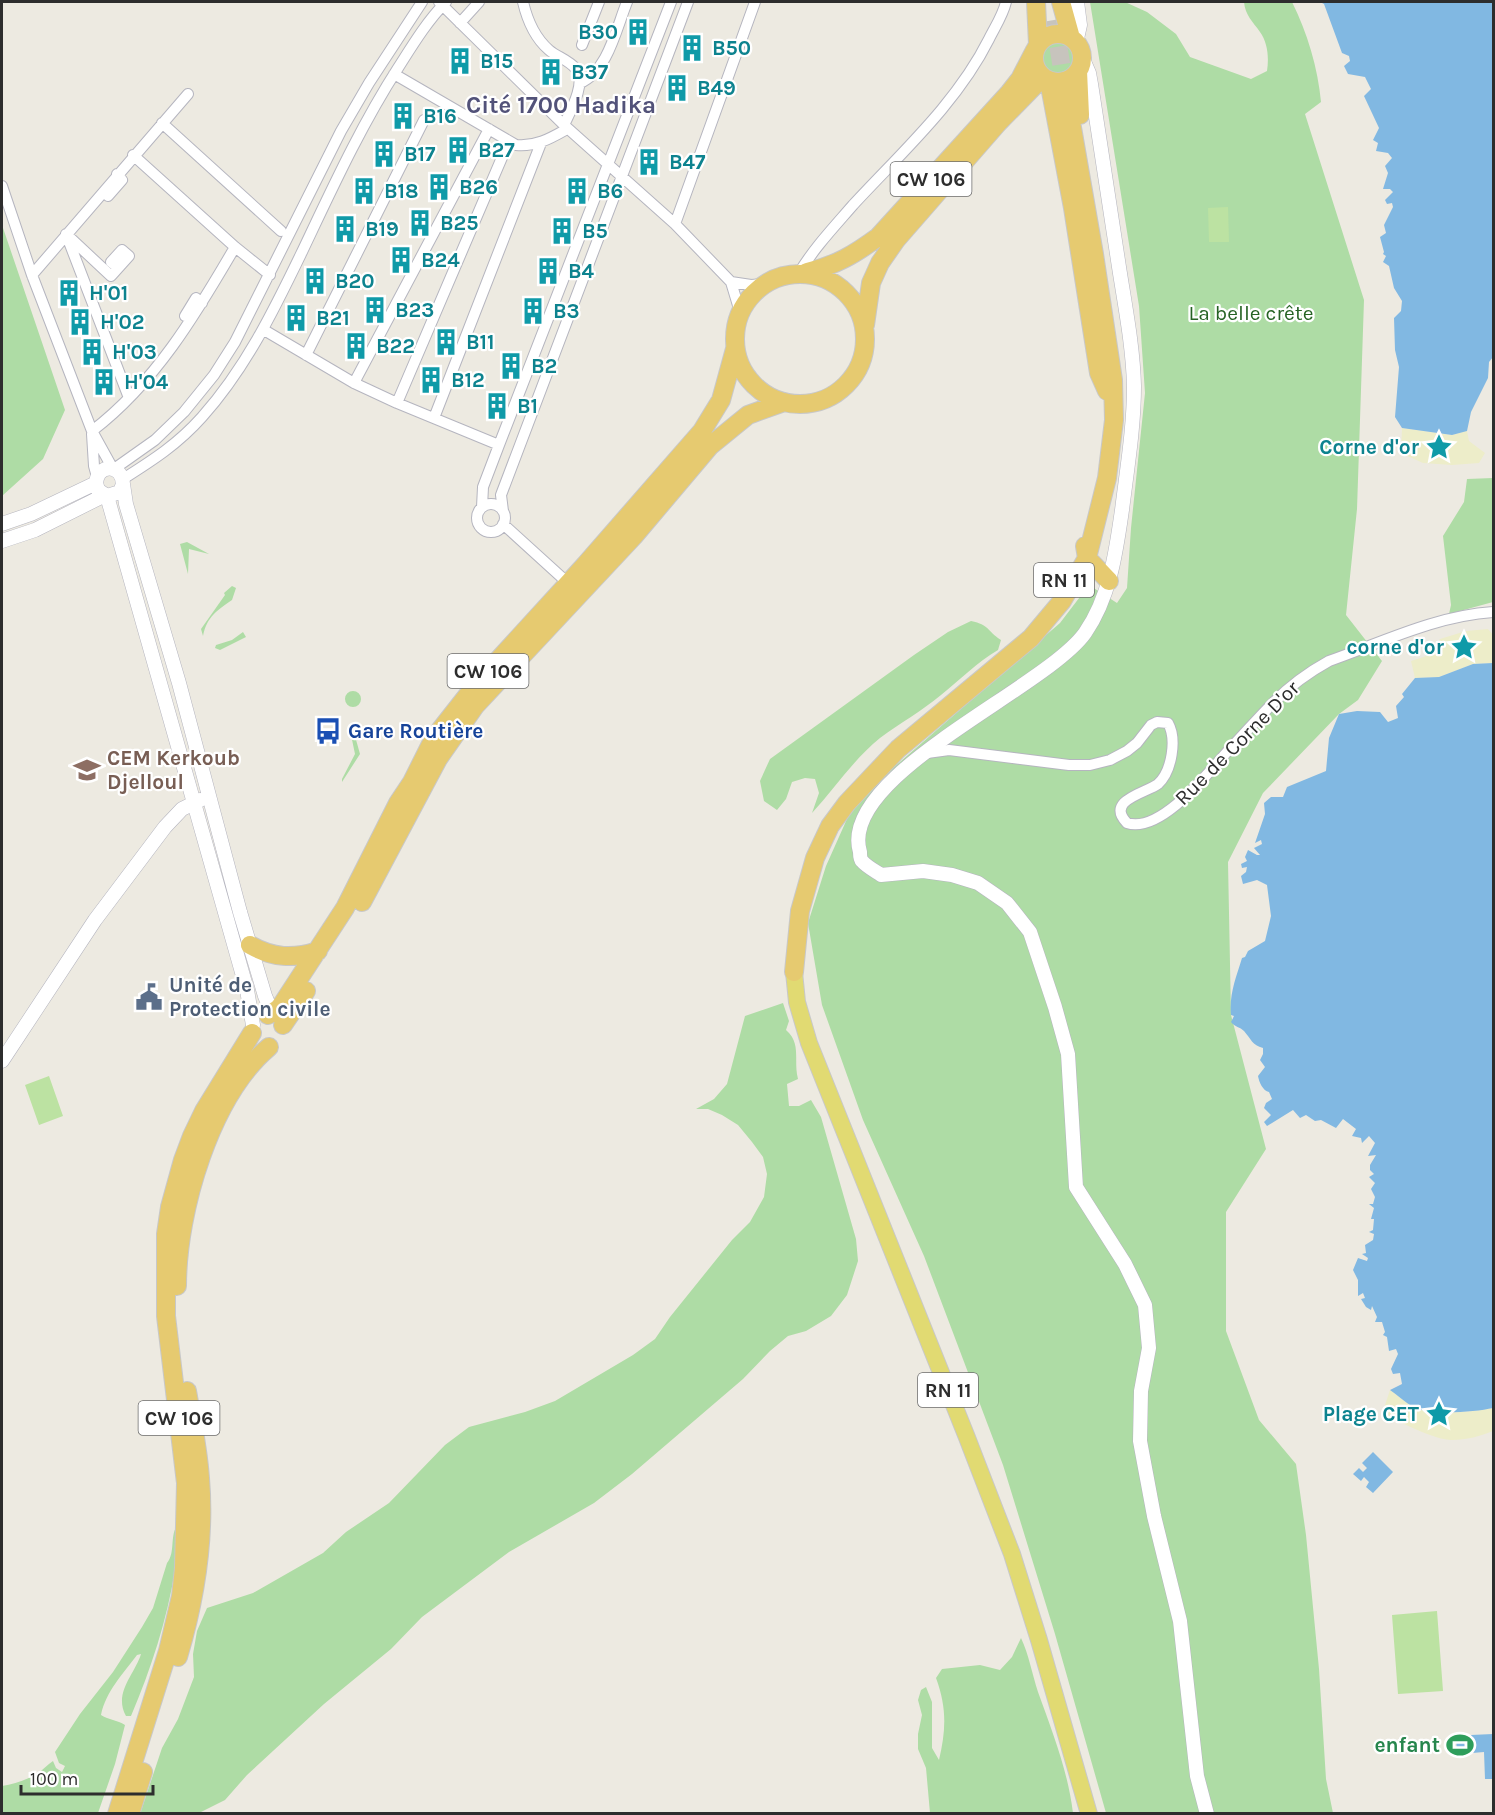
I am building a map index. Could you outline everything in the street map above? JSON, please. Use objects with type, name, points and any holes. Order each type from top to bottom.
[{"type":"highway","points":[[1036,2],[1034,65],[1055,91]]},
{"type":"highway","points":[[1045,2],[1051,20],[1051,2]]},
{"type":"highway","points":[[1061,2],[1077,52],[1080,112],[1119,348],[1119,373],[1110,394]]},
{"type":"highway","points":[[1036,47],[1043,39],[1057,34],[1077,52]]},
{"type":"highway","name":"CW 106","points":[[799,273],[828,267],[854,255],[878,237],[1020,79],[1036,47]]},
{"type":"highway","points":[[1012,108],[1024,100],[1037,96],[1045,98],[1073,77],[1077,52]]},
{"type":"highway","name":"CW 106","points":[[864,330],[871,283],[880,263],[896,240],[1012,108],[1055,91]]},
{"type":"highway","name":"RN 11","points":[[794,972],[800,911],[807,883],[815,858],[830,826],[846,803],[906,741],[1031,638],[1054,613],[1087,558],[1107,478],[1112,440],[1110,394],[1055,91]]},
{"type":"highway","points":[[799,273],[818,276],[835,284],[849,296],[859,312],[864,330],[862,358],[853,376],[840,390],[823,400],[803,404],[784,402],[766,395],[751,382],[741,366],[735,349],[735,330],[740,312],[750,296],[764,284],[781,276],[799,273]]},
{"type":"highway","name":"CW 106","points":[[267,1021],[283,1002],[345,908],[398,803],[441,729],[478,682],[569,584],[712,416],[725,389],[735,349]]},
{"type":"highway","name":"RN 11","points":[[794,972],[793,939],[798,903],[805,876],[826,825],[843,800],[901,740],[1012,645],[1042,615],[1062,584],[1078,551],[1094,502],[1110,394]]},
{"type":"highway","name":"CW 106","points":[[117,1814],[168,1651],[181,1596],[186,1511],[184,1455],[171,1370],[166,1316],[166,1234],[170,1207],[192,1136],[267,1021],[357,912],[438,759],[475,706],[634,536],[710,447],[748,415],[784,402]]},
{"type":"highway","points":[[1088,524],[1085,546],[1087,558],[1108,583]]},
{"type":"highway","points":[[1067,593],[1091,581],[1108,583]]},
{"type":"highway","points":[[250,945],[272,955],[283,957],[306,955],[318,951]]},
{"type":"highway","points":[[267,1021],[284,1032],[278,1044],[268,1047],[258,1043],[267,1021]]},
{"type":"highway","name":"CW 106","points":[[130,1814],[186,1630],[195,1581],[201,1526],[200,1479],[182,1361],[178,1318],[179,1252],[184,1222],[200,1157],[217,1118],[249,1068],[268,1047]]},
{"type":"main road","name":"RN 11","points":[[794,972],[797,1002],[808,1043],[966,1435],[1011,1554],[1039,1640],[1089,1814]]},
{"type":"street","points":[[2,541],[35,530],[106,495],[120,492],[119,475],[184,412],[214,375],[235,342],[341,131],[369,83],[422,2]]},
{"type":"street","points":[[460,22],[479,2]]},
{"type":"street","points":[[394,74],[516,146],[541,143],[565,127],[580,83],[575,68],[549,50],[529,23],[524,2]]},
{"type":"street","points":[[582,45],[599,2]]},
{"type":"street","points":[[580,83],[591,78],[602,67],[627,2]]},
{"type":"street","points":[[671,2],[607,162],[483,487],[482,507],[477,520],[484,531],[497,531],[503,524],[501,495],[620,176],[688,2]]},
{"type":"street","points":[[675,224],[755,2]]},
{"type":"street","points":[[799,273],[839,221],[946,103],[967,76],[987,44],[1006,2]]},
{"type":"street","points":[[1077,2],[1080,25],[1077,52],[1089,73],[1091,84],[1129,331],[1134,385],[1128,472],[1108,583],[1094,618],[1076,644],[1029,680],[924,753],[879,793],[863,815],[856,840],[862,861],[881,875],[923,871],[952,875],[978,884],[1007,903],[1030,932],[1068,1053],[1076,1188],[1125,1264],[1145,1305],[1149,1348],[1142,1391],[1140,1441],[1154,1516],[1180,1621],[1197,1776],[1207,1814]]},
{"type":"street","points":[[2,524],[31,514],[96,480],[102,471],[119,475],[163,454],[201,419],[228,386],[264,330],[349,153],[379,97],[442,3],[565,127],[675,224],[732,282],[740,312]]},
{"type":"street","points":[[32,274],[80,219],[84,223],[122,180],[117,174],[189,94]]},
{"type":"street","points":[[306,355],[424,120]]},
{"type":"street","points":[[162,123],[281,231]]},
{"type":"street","points":[[354,383],[489,129]]},
{"type":"street","points":[[397,403],[509,141]]},
{"type":"street","points":[[434,418],[541,143]]},
{"type":"street","points":[[134,155],[235,247],[270,274]]},
{"type":"street","points":[[2,186],[32,274],[92,431],[119,475],[210,797],[250,945],[267,1021]]},
{"type":"street","points":[[66,234],[111,276],[118,268]]},
{"type":"street","points":[[66,234],[129,398]]},
{"type":"street","points":[[92,431],[108,419],[146,381],[141,376],[174,335],[196,298],[202,303],[235,247]]},
{"type":"street","points":[[732,282],[751,285],[764,284]]},
{"type":"street","points":[[264,330],[354,383],[499,445]]},
{"type":"street","points":[[92,431],[93,463],[98,490],[106,495],[248,997],[267,1021]]},
{"type":"street","points":[[482,507],[495,505],[502,511]]},
{"type":"street","points":[[503,524],[569,584]]},
{"type":"street","points":[[1493,612],[1494,619]]},
{"type":"street","name":"Rue de Corne D'or","points":[[965,753],[1069,765],[1090,765],[1110,760],[1127,751],[1151,725],[1157,722],[1168,723],[1172,730],[1172,740],[1164,777],[1152,788],[1128,799],[1123,806],[1122,815],[1127,823],[1132,825],[1141,823],[1164,814],[1188,795],[1273,703],[1316,668],[1329,661],[1432,623],[1468,614],[1493,612]]},
{"type":"street","points":[[955,731],[958,743],[965,753]]},
{"type":"street","points":[[924,753],[940,750],[965,753]]},
{"type":"street","points":[[2,1061],[94,920],[165,827],[182,809],[210,797]]},
{"type":"green space","name":"La belle crête","points":[[1090,2],[1125,2],[1147,12],[1176,34],[1190,57],[1251,79],[1267,71],[1268,56],[1265,41],[1248,15],[1244,2],[1292,2],[1311,50],[1321,102],[1305,114],[1364,300],[1357,509],[1346,615],[1382,661],[1358,700],[1339,714],[1263,793],[1228,862],[1231,1015],[1266,1149],[1226,1212],[1226,1331],[1259,1420],[1296,1464],[1306,1535],[1319,1669],[1326,1779],[1333,1813],[1106,1813],[1055,1634],[1003,1465],[924,1256],[863,1120],[822,1005],[808,923],[826,866],[855,801],[1060,623],[1089,585],[1117,603],[1127,588],[1145,393],[1139,306]]},
{"type":"green space","points":[[1058,41],[1070,46],[1075,58],[1070,70],[1058,75],[1046,70],[1041,58],[1046,46]]},
{"type":"green space","points":[[1228,207],[1229,242],[1209,242],[1208,208]]},
{"type":"green space","points":[[2,225],[65,410],[43,459],[2,496]]},
{"type":"green space","points":[[1493,478],[1493,602],[1449,614],[1451,605],[1443,536],[1464,502],[1467,479]]},
{"type":"green space","points":[[187,542],[209,554],[189,549],[188,574],[180,544]]},
{"type":"green space","points":[[232,586],[236,588],[232,600],[210,618],[203,636],[201,629],[225,595],[224,593]]},
{"type":"green space","points":[[971,621],[985,626],[1001,640],[998,650],[934,701],[880,738],[853,764],[812,813],[819,793],[815,779],[805,778],[792,782],[786,799],[777,810],[764,801],[760,781],[770,759],[914,655],[948,632]]},
{"type":"green space","points":[[243,632],[246,637],[220,650],[215,648],[216,645],[232,640]]},
{"type":"green space","points":[[353,691],[361,699],[353,707],[345,699]]},
{"type":"green space","points":[[353,729],[360,754],[342,782],[355,754],[350,730]]},
{"type":"green space","points":[[783,1003],[789,1021],[786,1030],[796,1047],[798,1079],[787,1084],[789,1106],[799,1106],[811,1100],[821,1117],[856,1239],[858,1261],[847,1295],[831,1316],[806,1331],[788,1336],[743,1379],[632,1474],[594,1503],[509,1552],[422,1617],[391,1649],[324,1704],[247,1775],[225,1800],[199,1813],[140,1814],[162,1748],[178,1719],[194,1677],[193,1654],[197,1631],[207,1608],[253,1593],[323,1553],[346,1532],[389,1503],[445,1445],[469,1427],[525,1412],[555,1401],[633,1355],[655,1339],[732,1240],[750,1222],[764,1197],[767,1174],[763,1157],[738,1125],[708,1109],[696,1109],[714,1099],[727,1084],[745,1016]]},
{"type":"green space","points":[[49,1076],[63,1116],[39,1125],[25,1085]]},
{"type":"green space","points":[[178,1524],[176,1565],[168,1607],[152,1662],[131,1716],[126,1716],[123,1708],[123,1692],[141,1654],[137,1655],[116,1683],[103,1706],[101,1715],[125,1725],[115,1764],[98,1813],[2,1813],[2,1786],[29,1778],[53,1761],[56,1768],[62,1772],[65,1766],[59,1763],[55,1752],[80,1714],[113,1672],[153,1608],[170,1559],[175,1529]]},
{"type":"green space","points":[[1437,1611],[1443,1691],[1398,1694],[1392,1615]]},
{"type":"green space","points":[[1021,1638],[1054,1736],[1071,1797],[1073,1813],[930,1813],[926,1768],[918,1749],[922,1715],[918,1700],[921,1690],[926,1687],[932,1702],[932,1748],[939,1760],[944,1719],[942,1699],[936,1678],[942,1669],[980,1665],[1000,1670],[1012,1657]]},
{"type":"sand","name":"Corne d'or","points":[[1402,428],[1452,435],[1467,431],[1469,441],[1485,453],[1479,463],[1452,465],[1423,463],[1401,453]]},
{"type":"sand","name":"corne d'or","points":[[1488,629],[1493,635],[1493,663],[1473,664],[1439,677],[1415,678],[1411,661],[1430,655],[1440,639],[1466,631]]},
{"type":"sand","name":"Plage CET","points":[[1390,1390],[1413,1406],[1430,1411],[1464,1412],[1493,1408],[1493,1431],[1457,1440],[1428,1434],[1386,1415],[1384,1408]]},
{"type":"water","points":[[1320,2],[1493,2],[1493,357],[1489,362],[1488,378],[1471,412],[1467,431],[1452,435],[1402,428],[1395,417],[1399,367],[1395,350],[1394,318],[1401,311],[1402,301],[1394,288],[1389,266],[1383,262],[1386,256],[1383,254],[1380,237],[1386,233],[1384,225],[1393,207],[1392,203],[1387,204],[1385,200],[1393,192],[1390,189],[1383,189],[1388,173],[1385,166],[1392,158],[1388,153],[1376,151],[1378,143],[1373,140],[1379,128],[1364,96],[1371,89],[1365,77],[1348,74],[1344,66],[1350,61],[1349,56],[1342,53],[1324,4]]},
{"type":"water","points":[[1493,663],[1493,1408],[1464,1412],[1430,1412],[1413,1407],[1390,1390],[1402,1384],[1400,1373],[1393,1374],[1391,1369],[1398,1354],[1396,1349],[1389,1351],[1387,1337],[1383,1335],[1385,1332],[1382,1322],[1375,1322],[1377,1317],[1372,1306],[1371,1310],[1366,1307],[1361,1299],[1365,1298],[1363,1293],[1358,1296],[1358,1280],[1353,1270],[1358,1258],[1367,1261],[1368,1258],[1362,1254],[1366,1253],[1365,1245],[1373,1240],[1374,1234],[1369,1232],[1373,1230],[1374,1219],[1371,1219],[1374,1208],[1369,1204],[1373,1204],[1375,1197],[1371,1189],[1375,1183],[1369,1177],[1374,1174],[1370,1170],[1370,1165],[1376,1155],[1368,1156],[1375,1143],[1369,1136],[1362,1143],[1361,1138],[1352,1136],[1356,1129],[1343,1119],[1336,1128],[1321,1120],[1315,1121],[1306,1115],[1300,1118],[1293,1110],[1267,1126],[1264,1122],[1271,1115],[1264,1108],[1266,1103],[1272,1099],[1258,1076],[1265,1067],[1260,1060],[1263,1048],[1231,1022],[1234,1016],[1231,1015],[1231,1000],[1242,958],[1248,951],[1265,941],[1271,916],[1267,885],[1257,880],[1243,884],[1241,876],[1246,872],[1247,867],[1242,868],[1241,864],[1247,861],[1245,857],[1248,850],[1260,855],[1254,848],[1262,844],[1261,840],[1255,843],[1265,814],[1264,803],[1271,797],[1283,797],[1287,787],[1326,771],[1329,738],[1339,714],[1357,711],[1380,712],[1388,722],[1398,718],[1396,706],[1415,678],[1439,677],[1473,664]]},
{"type":"water","points":[[1373,1452],[1393,1472],[1373,1493],[1366,1487],[1369,1482],[1364,1477],[1361,1481],[1353,1474],[1359,1468],[1363,1472],[1367,1468],[1362,1463]]},
{"type":"water","points":[[1493,1734],[1493,1779],[1485,1779],[1484,1752],[1472,1753],[1471,1735]]},
{"type":"water","name":"enfant","points":[[1456,1736],[1464,1736],[1465,1753],[1457,1754]]},
{"type":"tunnel","points":[[1054,20],[1066,93]]},
{"type":"place","name":"B30","points":[[638,32]]},
{"type":"place","name":"B50","points":[[692,48]]},
{"type":"place","name":"B15","points":[[460,61]]},
{"type":"place","name":"B37","points":[[551,72]]},
{"type":"place","name":"B49","points":[[677,88]]},
{"type":"place","name":"B16","points":[[403,116]]},
{"type":"place","name":"B27","points":[[458,150]]},
{"type":"place","name":"B17","points":[[384,154]]},
{"type":"place","name":"B47","points":[[649,162]]},
{"type":"place","name":"B26","points":[[439,187]]},
{"type":"place","name":"B18","points":[[364,191]]},
{"type":"place","name":"B6","points":[[577,191]]},
{"type":"place","name":"B25","points":[[420,223]]},
{"type":"place","name":"B19","points":[[345,229]]},
{"type":"place","name":"B5","points":[[562,231]]},
{"type":"place","name":"B24","points":[[401,260]]},
{"type":"place","name":"B4","points":[[548,271]]},
{"type":"place","name":"B20","points":[[315,281]]},
{"type":"place","name":"H'01","points":[[69,293]]},
{"type":"place","name":"B23","points":[[375,310]]},
{"type":"place","name":"B3","points":[[533,311]]},
{"type":"place","name":"B21","points":[[296,318]]},
{"type":"place","name":"H'02","points":[[80,322]]},
{"type":"place","name":"B11","points":[[446,342]]},
{"type":"place","name":"B22","points":[[356,346]]},
{"type":"place","name":"H'03","points":[[92,352]]},
{"type":"place","name":"B2","points":[[511,366]]},
{"type":"place","name":"B12","points":[[431,380]]},
{"type":"place","name":"H'04","points":[[104,382]]},
{"type":"place","name":"B1","points":[[497,406]]},
{"type":"place","name":"Corne d'or","points":[[1439,447]]},
{"type":"place","name":"corne d'or","points":[[1464,647]]},
{"type":"place","name":"Gare Routière","points":[[328,731]]},
{"type":"place","name":"CEM Kerkoub Djelloul","points":[[87,770]]},
{"type":"place","name":"Unité de Protection civile","points":[[149,997]]},
{"type":"place","name":"Plage CET","points":[[1439,1414]]},
{"type":"place","name":"enfant","points":[[1460,1745]]},
{"type":"district","name":"Cité 1700 Hadika","points":[[561,105]]}]
